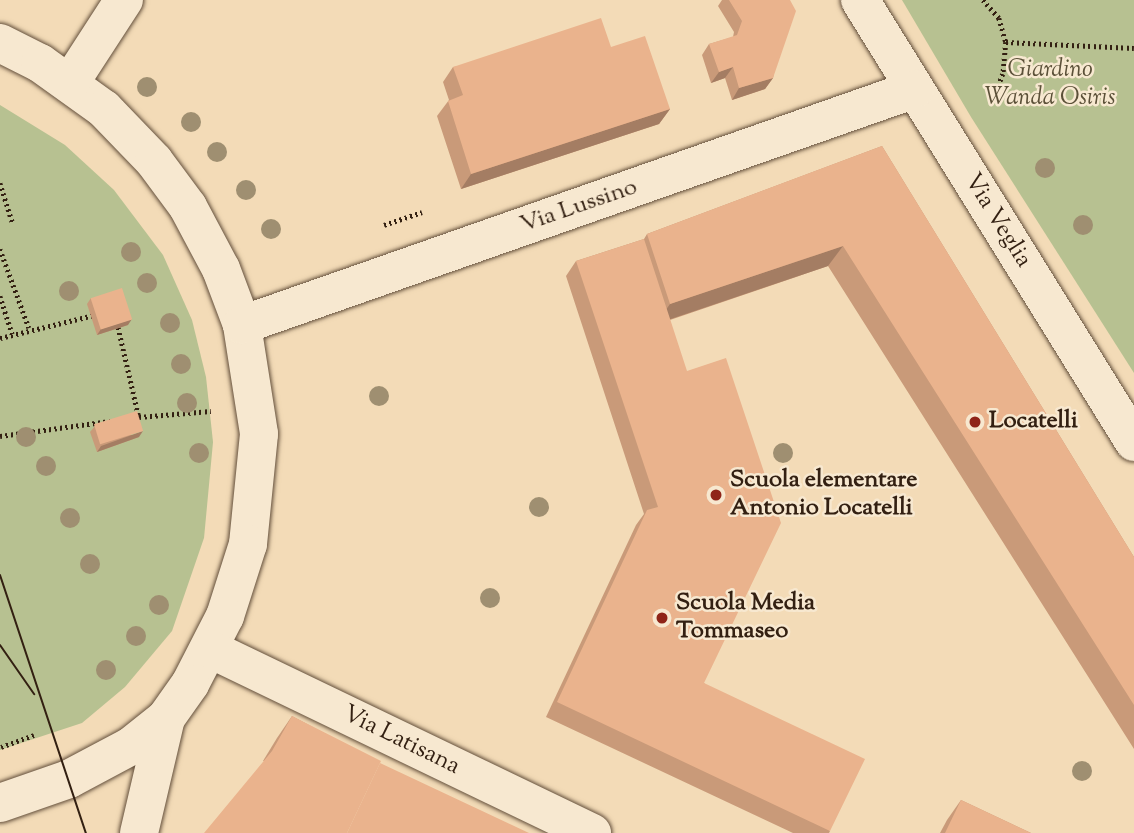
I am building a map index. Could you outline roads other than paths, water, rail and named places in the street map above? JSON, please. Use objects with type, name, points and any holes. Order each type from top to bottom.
[{"type":"street","points":[[70,83],[124,0]]},
{"type":"street","name":"Via Veglia","points":[[860,0],[1134,442]]},
{"type":"street","points":[[0,43],[70,83],[133,137],[175,187],[221,268],[242,325],[256,408],[258,470],[248,544],[225,616],[210,649],[166,718],[139,833]]},
{"type":"street","name":"Via Lussino","points":[[242,325],[915,89]]},
{"type":"street","name":"Via Latisana","points":[[210,649],[592,833]]},
{"type":"street","points":[[0,803],[93,769],[166,718]]},
{"type":"tram line","points":[[0,575],[86,833]]},
{"type":"tram line","points":[[0,645],[34,694]]},
{"type":"place","name":"Locatelli","points":[[975,422]]},
{"type":"place","name":"Scuola elementare Antonio Locatelli","points":[[716,495]]},
{"type":"place","name":"Scuola Media Tommaseo","points":[[662,618]]},
{"type":"park label","name":"Giardino Wanda Osiris","points":[[1050,85]]}]
